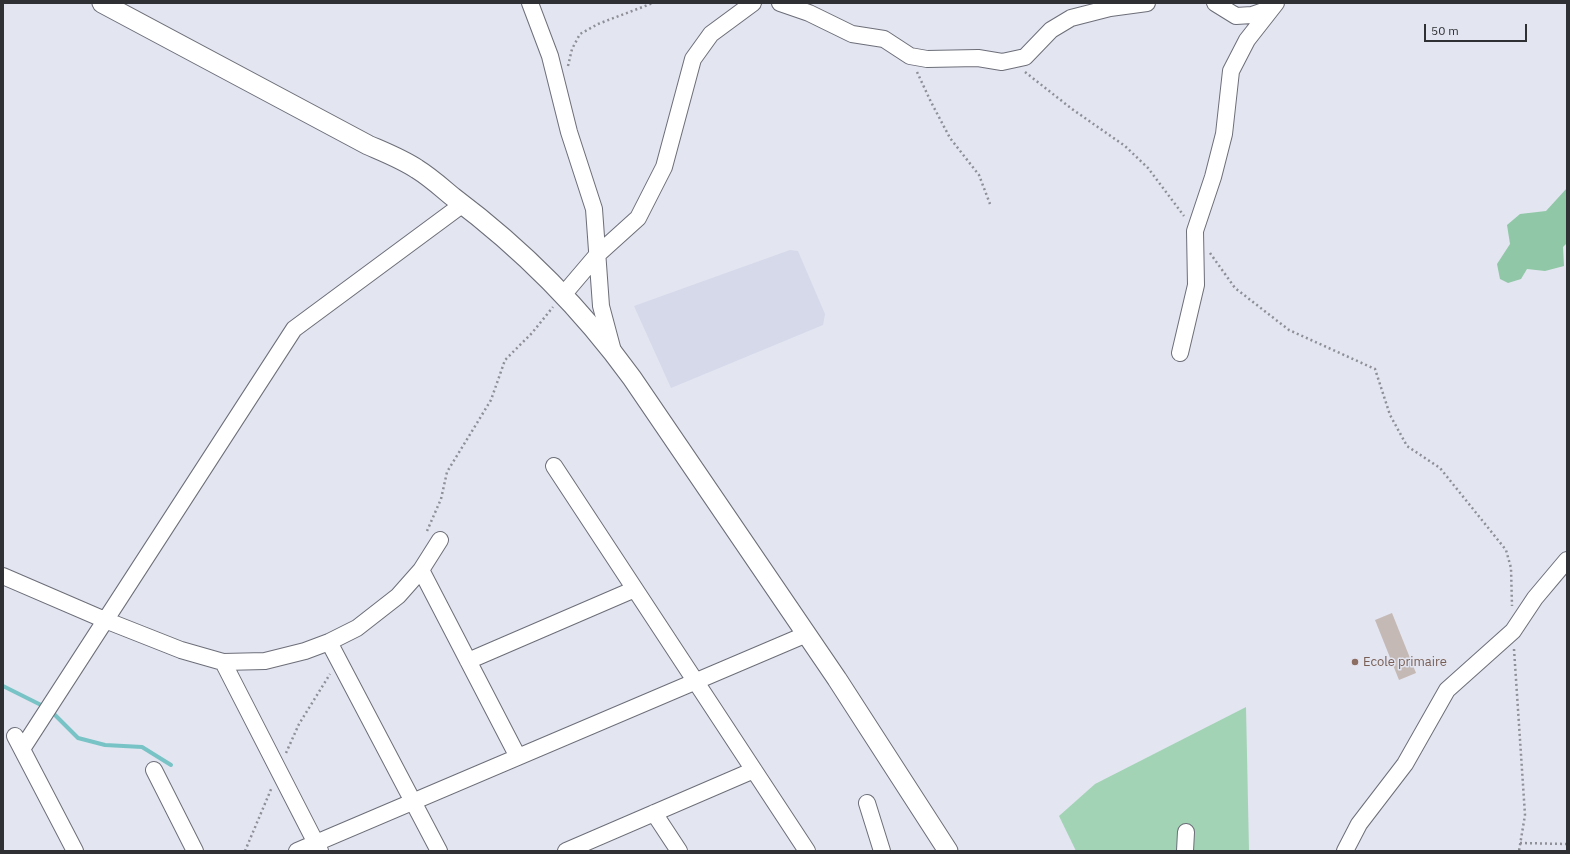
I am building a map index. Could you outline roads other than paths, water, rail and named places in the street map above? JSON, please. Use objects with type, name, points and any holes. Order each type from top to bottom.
[{"type":"street","points":[[102,3],[368,145],[418,169],[482,219],[538,269],[614,352],[807,634],[948,851]]},
{"type":"street","points":[[530,3],[550,56],[569,132],[594,209],[601,306],[614,352]]},
{"type":"street","points":[[562,295],[597,255],[638,218],[664,167],[693,59],[711,34],[753,3]]},
{"type":"street","points":[[780,3],[809,13],[852,34],[884,40],[910,56],[927,59],[978,58],[1002,62],[1025,57],[1051,30],[1071,18],[1110,8],[1147,3]]},
{"type":"street","points":[[1215,3],[1236,16],[1252,15],[1274,6]]},
{"type":"street","points":[[1180,353],[1196,285],[1195,231],[1213,177],[1224,134],[1231,71],[1247,40],[1274,6]]},
{"type":"street","points":[[75,851],[18,742],[105,620],[294,329],[463,204]]},
{"type":"street","points":[[554,466],[807,851]]},
{"type":"street","points":[[3,576],[105,620],[181,650],[223,662],[265,661],[305,651],[329,642],[357,628],[398,596],[421,570],[434,536]]},
{"type":"street","points":[[1345,851],[1359,824],[1406,764],[1447,690],[1513,631],[1535,598],[1567,560]]},
{"type":"street","points":[[421,570],[518,757]]},
{"type":"street","points":[[468,661],[635,589]]},
{"type":"street","points":[[297,851],[318,847],[413,802],[807,634]]},
{"type":"street","points":[[329,642],[439,851]]},
{"type":"street","points":[[223,662],[318,847]]},
{"type":"street","points":[[154,770],[195,851]]},
{"type":"street","points":[[566,851],[754,770]]},
{"type":"street","points":[[867,803],[882,851]]},
{"type":"street","points":[[654,813],[679,851]]},
{"type":"street","points":[[1185,851],[1186,832]]},
{"type":"waterway","points":[[3,686],[45,707]]},
{"type":"waterway","points":[[51,711],[78,738],[105,745],[142,747],[171,765]]},
{"type":"place","name":"Ecole primaire","points":[[1355,662]]}]
